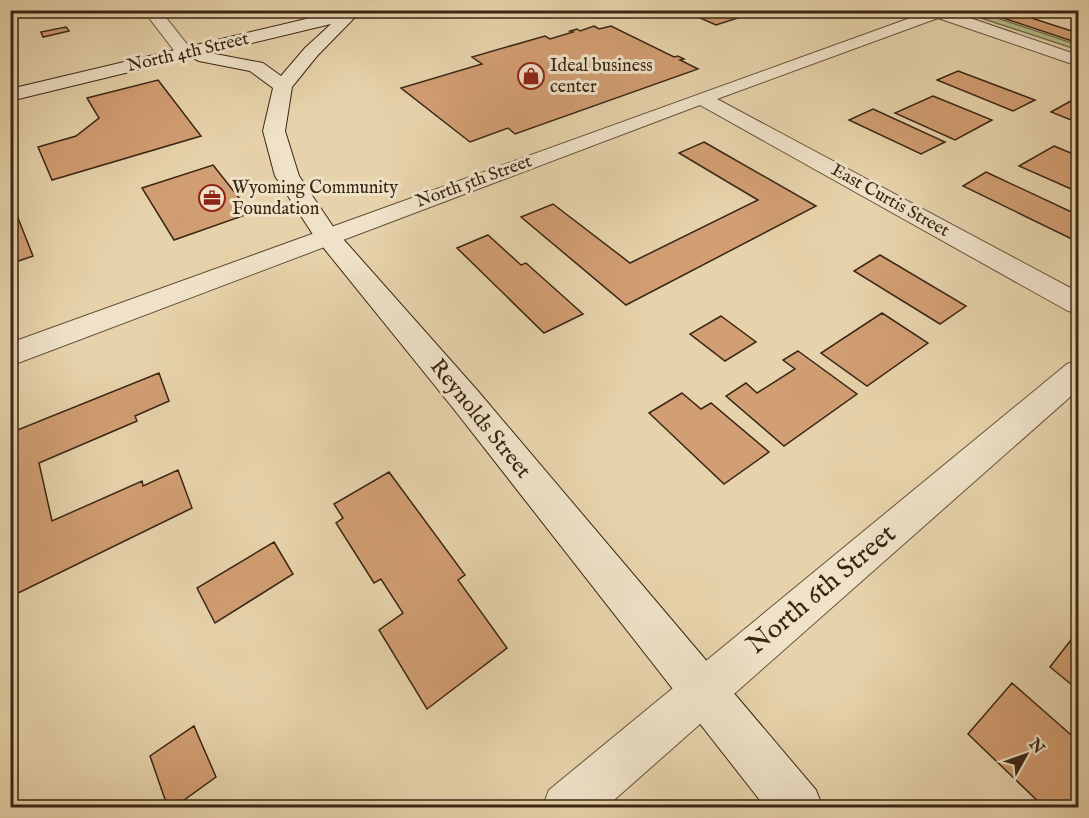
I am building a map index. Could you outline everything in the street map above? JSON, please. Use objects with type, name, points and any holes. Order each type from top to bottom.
[{"type":"street","points":[[151,10],[185,54],[256,68],[283,86]]},
{"type":"street","name":"North 4th Street","points":[[10,95],[357,12]]},
{"type":"street","name":"Reynolds Street","points":[[357,12],[311,52],[283,86],[274,131],[287,176],[327,236],[465,399],[798,807]]},
{"type":"street","points":[[934,12],[1078,61]]},
{"type":"street","name":"North 5th Street","points":[[10,355],[934,12]]},
{"type":"street","name":"East Curtis Street","points":[[701,98],[1078,304]]},
{"type":"street","name":"North 6th Street","points":[[567,807],[1078,372]]},
{"type":"green space","points":[[981,18],[997,18],[1078,45],[1078,50]]},
{"type":"building","points":[[10,10],[27,10],[30,15],[10,19]]},
{"type":"building","points":[[682,10],[742,10],[750,14],[716,25]]},
{"type":"building","points":[[1013,12],[1078,33],[1078,43],[1000,17]]},
{"type":"building","points":[[594,26],[599,29],[611,26],[674,57],[678,56],[684,59],[680,60],[698,69],[515,134],[508,128],[470,142],[401,88],[482,64],[472,57],[545,36],[550,39],[573,32],[570,31],[577,29],[580,31]]},
{"type":"building","points":[[66,27],[69,31],[43,37],[41,32]]},
{"type":"building","points":[[958,71],[1035,100],[1013,111],[937,80]]},
{"type":"building","points":[[158,80],[201,136],[52,180],[38,147],[76,136],[99,118],[87,98]]},
{"type":"building","points":[[933,96],[992,120],[955,140],[895,113]]},
{"type":"building","points":[[1078,97],[1078,116],[1071,120],[1051,112]]},
{"type":"building","points":[[873,109],[945,142],[921,154],[849,120]]},
{"type":"building","points":[[704,142],[816,206],[626,305],[521,217],[553,204],[630,263],[758,200],[679,153]]},
{"type":"building","points":[[1054,146],[1078,156],[1078,192],[1019,166]]},
{"type":"building","points":[[213,165],[251,213],[174,240],[142,188]]},
{"type":"building","points":[[986,172],[1078,215],[1078,242],[963,186]]},
{"type":"building","points":[[14,208],[33,256],[10,264],[10,209]]},
{"type":"building","points":[[488,235],[521,265],[526,263],[583,314],[544,333],[457,248]]},
{"type":"building","points":[[880,255],[966,306],[940,324],[854,271]]},
{"type":"building","points":[[882,313],[928,343],[867,386],[821,353]]},
{"type":"building","points":[[721,316],[756,342],[725,361],[690,334]]},
{"type":"building","points":[[798,351],[857,394],[784,446],[726,396],[746,383],[757,393],[795,369],[783,360]]},
{"type":"building","points":[[159,373],[169,401],[135,416],[137,421],[39,463],[52,521],[142,481],[143,486],[178,470],[192,508],[10,597],[10,433]]},
{"type":"building","points":[[682,393],[701,409],[711,403],[769,452],[724,484],[649,413]]},
{"type":"building","points":[[389,472],[465,575],[458,580],[507,648],[427,709],[379,630],[403,613],[381,579],[374,583],[336,523],[343,518],[334,504]]},
{"type":"building","points":[[274,542],[293,574],[215,623],[197,588]]},
{"type":"building","points":[[1078,631],[1078,690],[1050,667]]},
{"type":"building","points":[[1012,683],[1078,741],[1078,808],[1045,808],[968,734]]},
{"type":"building","points":[[194,726],[216,777],[173,808],[168,808],[150,756]]},
{"type":"place","name":"Ideal business center","points":[[531,76]]},
{"type":"place","name":"Wyoming Community Foundation","points":[[212,198]]}]
